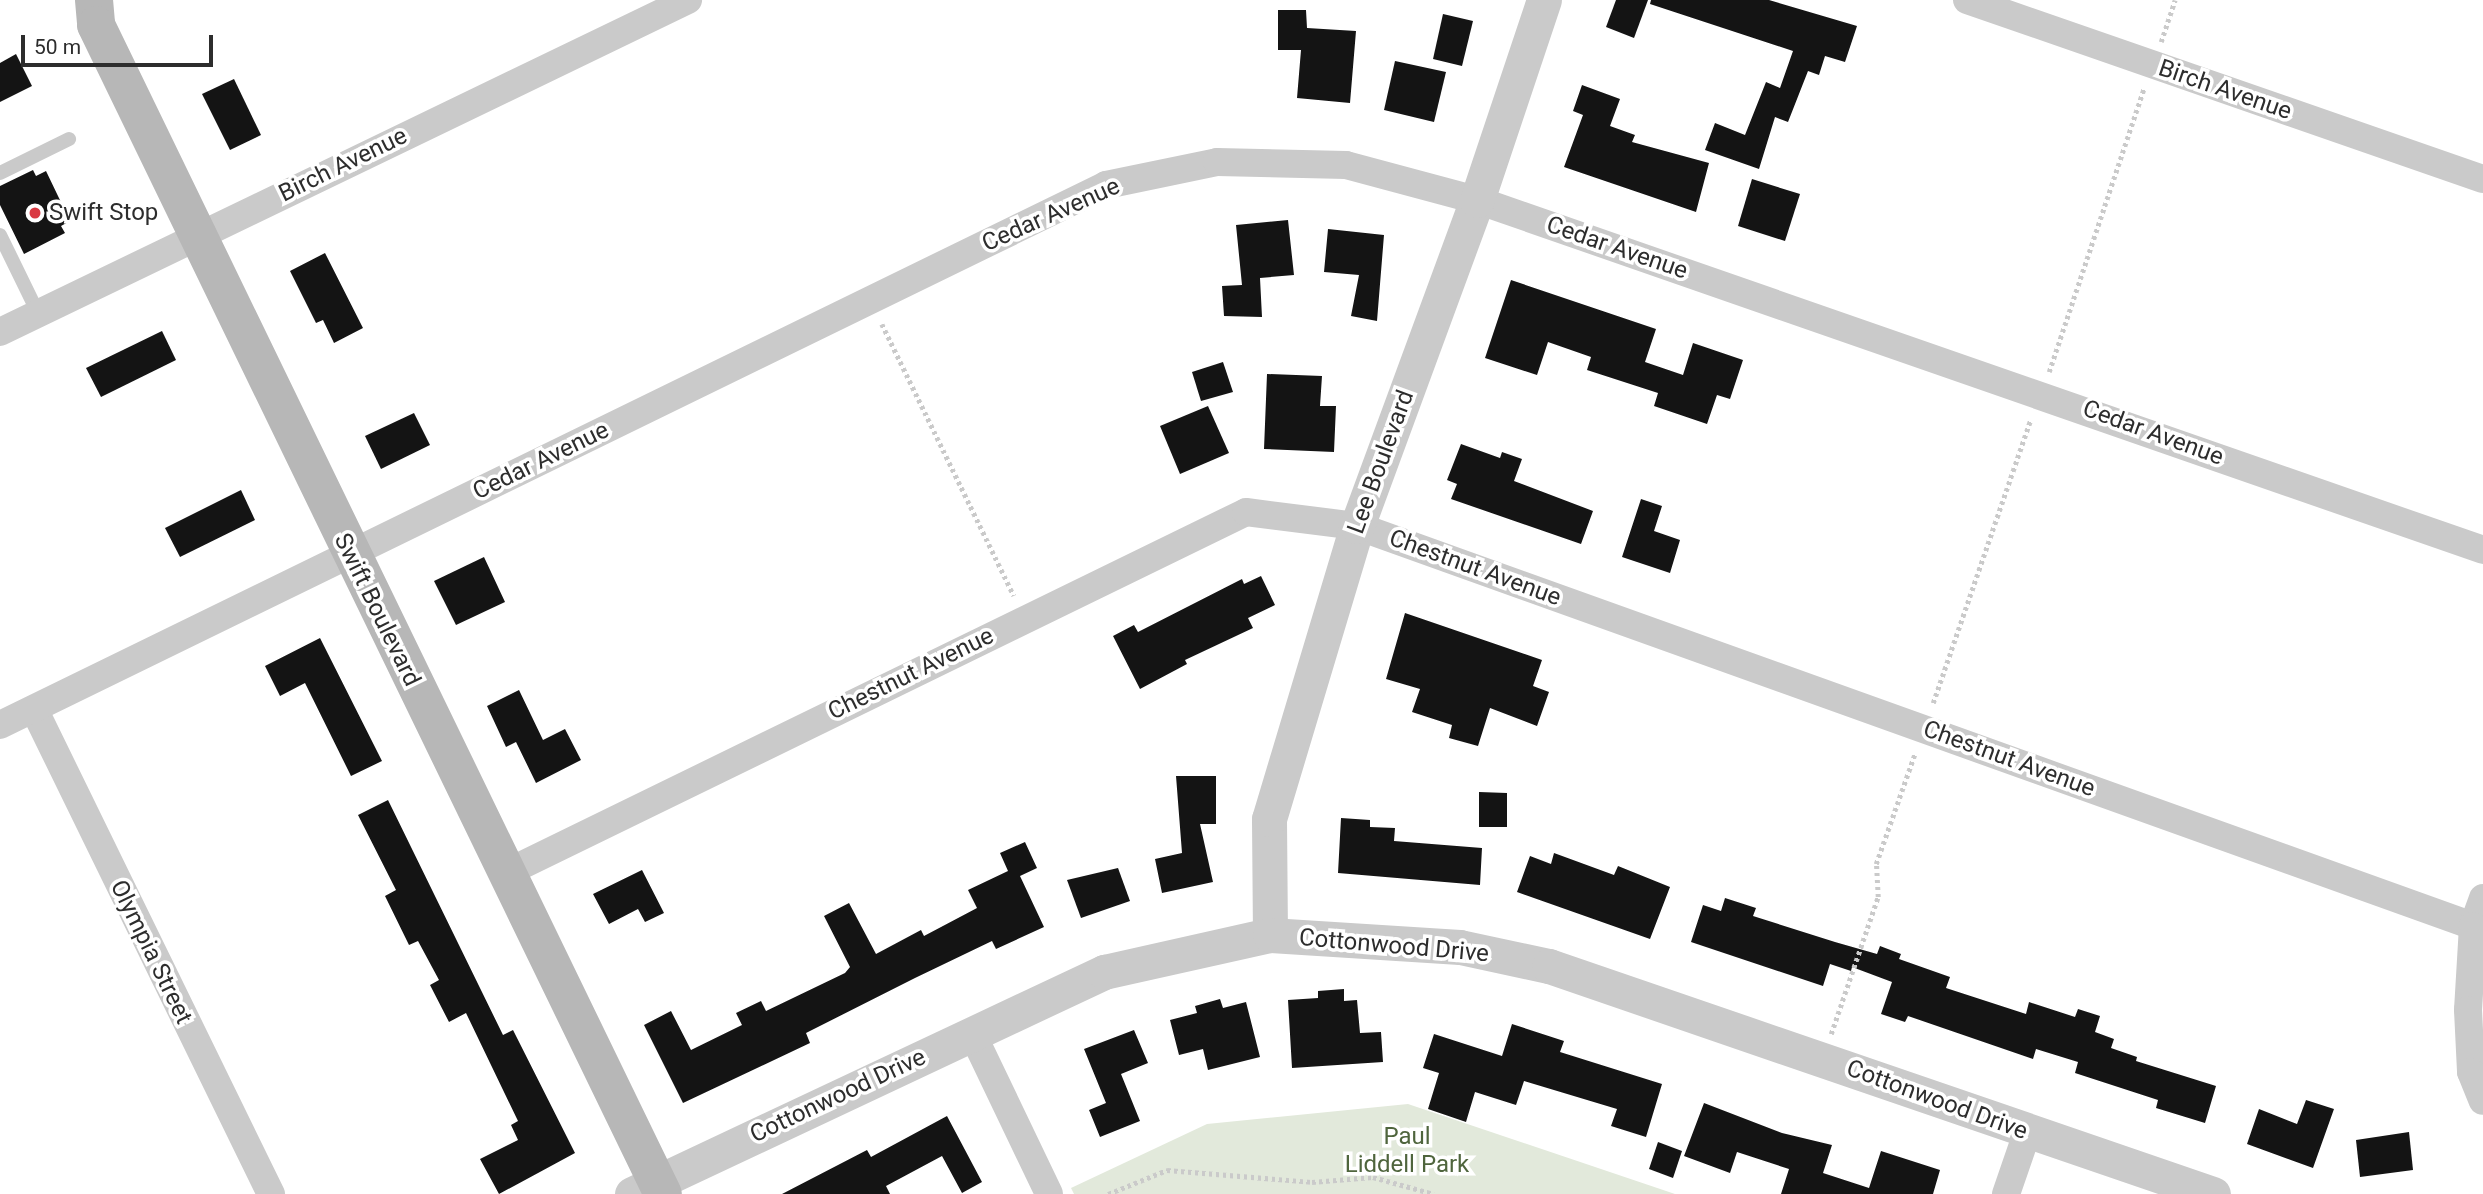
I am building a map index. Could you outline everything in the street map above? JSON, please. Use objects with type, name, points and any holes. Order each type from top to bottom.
[{"type":"main road","name":"Swift Boulevard","points":[[65,0],[71,11],[95,12],[350,554],[506,873],[650,1190]]},
{"type":"street","name":"Birch Avenue","points":[[0,332],[198,234],[688,0]]},
{"type":"street","name":"Lee Boulevard","points":[[1270,935],[1269,819],[1357,526],[1477,200],[1544,0]]},
{"type":"street","name":"Birch Avenue","points":[[1967,0],[2483,179]]},
{"type":"street","name":"Cedar Avenue","points":[[0,725],[1106,185],[1217,162],[1346,165],[1477,200],[2483,550]]},
{"type":"street","name":"Chestnut Avenue","points":[[506,873],[1246,512],[1357,526],[2473,926]]},
{"type":"street","name":"Olympia Street","points":[[34,709],[271,1194]]},
{"type":"street","points":[[2483,898],[2473,926],[2468,1010],[2471,1072],[2483,1101]]},
{"type":"street","name":"Cottonwood Drive","points":[[650,1190],[972,1033],[1104,972],[1270,935],[1460,947],[1549,965],[2027,1133],[2213,1194]]},
{"type":"street","points":[[972,1033],[1049,1194]]},
{"type":"street","points":[[2006,1194],[2027,1133]]},
{"type":"lane","points":[[0,173],[69,139]]},
{"type":"lane","points":[[0,236],[38,313]]},
{"type":"path","points":[[2160,43],[2175,0]]},
{"type":"path","points":[[2048,376],[2144,87]]},
{"type":"path","points":[[881,322],[1015,596]]},
{"type":"path","points":[[1933,703],[2032,415]]},
{"type":"path","points":[[1829,1038],[1878,897],[1876,864],[1917,747]]},
{"type":"path","points":[[1108,1194],[1167,1170],[1312,1182],[1373,1177],[1434,1194]]},
{"type":"green space","name":"Paul Liddell Park","points":[[1408,1104],[1675,1194],[1074,1194],[1071,1188],[1207,1124]]},
{"type":"building","points":[[1616,0],[1648,0],[1634,38],[1606,27]]},
{"type":"building","points":[[1651,0],[1769,0],[1857,26],[1845,62],[1825,56],[1819,75],[1808,71],[1788,122],[1775,117],[1759,169],[1705,150],[1715,123],[1745,135],[1766,82],[1780,88],[1793,51],[1650,4]]},
{"type":"building","points":[[1278,10],[1306,10],[1307,28],[1356,31],[1350,103],[1297,98],[1301,50],[1278,50]]},
{"type":"building","points":[[1443,14],[1473,21],[1462,66],[1433,59]]},
{"type":"building","points":[[16,54],[32,86],[0,102],[0,63]]},
{"type":"building","points":[[1395,61],[1446,72],[1434,122],[1384,110]]},
{"type":"building","points":[[234,79],[261,135],[230,150],[202,94]]},
{"type":"building","points":[[1582,85],[1620,99],[1610,126],[1635,135],[1632,142],[1709,163],[1696,212],[1564,167],[1583,115],[1573,111]]},
{"type":"building","name":"Swift Stop","points":[[33,170],[36,176],[46,171],[70,221],[61,226],[65,233],[24,254],[0,205],[0,186]]},
{"type":"building","points":[[1752,179],[1800,194],[1785,241],[1738,226]]},
{"type":"building","points":[[1288,220],[1294,275],[1260,278],[1262,317],[1224,316],[1222,286],[1242,285],[1236,225]]},
{"type":"building","points":[[1328,229],[1384,235],[1377,321],[1351,316],[1359,275],[1324,272]]},
{"type":"building","points":[[325,253],[363,328],[334,343],[323,320],[316,323],[290,271]]},
{"type":"building","points":[[1511,280],[1656,329],[1645,362],[1683,375],[1693,343],[1743,360],[1730,399],[1717,395],[1707,424],[1654,406],[1658,393],[1587,370],[1591,357],[1548,342],[1537,375],[1485,358]]},
{"type":"building","points":[[162,331],[176,360],[101,397],[86,368]]},
{"type":"building","points":[[1223,362],[1233,392],[1201,401],[1192,372]]},
{"type":"building","points":[[1267,374],[1322,376],[1320,406],[1336,406],[1334,452],[1264,449]]},
{"type":"building","points":[[1208,406],[1229,453],[1180,474],[1160,426]]},
{"type":"building","points":[[414,413],[430,445],[381,469],[365,436]]},
{"type":"building","points":[[1461,444],[1500,458],[1502,452],[1522,459],[1514,481],[1593,511],[1581,544],[1451,499],[1457,484],[1447,480]]},
{"type":"building","points":[[241,490],[255,520],[180,557],[165,528]]},
{"type":"building","points":[[1641,499],[1662,506],[1654,531],[1680,540],[1670,573],[1622,557]]},
{"type":"building","points":[[484,557],[505,602],[456,625],[434,581]]},
{"type":"building","points":[[1261,576],[1275,605],[1248,618],[1253,628],[1185,660],[1187,664],[1140,689],[1113,636],[1134,625],[1138,632],[1242,579],[1244,584]]},
{"type":"building","points":[[1405,613],[1542,660],[1533,686],[1549,692],[1537,726],[1490,708],[1478,746],[1449,738],[1452,725],[1412,712],[1420,689],[1386,679]]},
{"type":"building","points":[[320,638],[382,761],[351,776],[305,683],[280,696],[265,666]]},
{"type":"building","points":[[519,690],[543,740],[565,729],[581,760],[536,783],[516,742],[506,747],[487,706]]},
{"type":"building","points":[[1176,776],[1216,776],[1216,824],[1200,824],[1213,882],[1162,893],[1155,859],[1182,853]]},
{"type":"building","points":[[1479,792],[1507,793],[1507,827],[1479,827]]},
{"type":"building","points":[[388,800],[503,1035],[513,1030],[575,1153],[499,1194],[480,1159],[518,1140],[511,1125],[518,1121],[466,1013],[449,1022],[430,985],[439,980],[418,941],[409,945],[385,896],[396,890],[358,815]]},
{"type":"building","points":[[1341,818],[1370,820],[1370,827],[1395,828],[1394,841],[1482,848],[1480,885],[1338,873]]},
{"type":"building","points":[[1025,842],[1037,868],[1020,876],[1044,927],[996,949],[992,941],[915,978],[806,1033],[810,1043],[683,1103],[644,1025],[671,1011],[691,1050],[742,1025],[736,1013],[761,1001],[766,1011],[845,973],[850,967],[824,916],[849,903],[876,954],[921,930],[924,936],[977,908],[968,890],[1008,871],[1000,853]]},
{"type":"building","points":[[1554,853],[1614,875],[1618,866],[1670,887],[1650,939],[1517,892],[1530,856],[1551,864]]},
{"type":"building","points":[[1118,868],[1130,901],[1081,918],[1067,880]]},
{"type":"building","points":[[642,870],[664,913],[645,922],[638,909],[609,924],[593,894]]},
{"type":"building","points":[[1725,898],[1756,908],[1753,916],[1877,954],[1880,946],[1901,954],[1899,959],[1950,977],[1946,988],[2026,1014],[2029,1002],[2075,1017],[2078,1009],[2100,1016],[2095,1032],[2114,1039],[2111,1048],[2137,1057],[2136,1061],[2216,1086],[2205,1123],[2156,1108],[2158,1100],[2075,1073],[2078,1062],[2036,1049],[2033,1059],[1908,1016],[1905,1022],[1881,1014],[1892,982],[1852,967],[1851,971],[1830,964],[1823,986],[1691,942],[1703,905],[1721,911]]},
{"type":"building","points":[[1344,989],[1344,1001],[1357,1000],[1360,1033],[1381,1032],[1383,1062],[1292,1068],[1288,1000],[1318,998],[1318,991]]},
{"type":"building","points":[[1220,999],[1223,1008],[1246,1002],[1260,1057],[1208,1070],[1203,1049],[1179,1055],[1170,1020],[1197,1013],[1195,1006]]},
{"type":"building","points":[[1512,1024],[1564,1041],[1560,1052],[1662,1084],[1646,1137],[1611,1126],[1617,1109],[1524,1081],[1516,1105],[1475,1092],[1466,1122],[1428,1109],[1439,1073],[1423,1068],[1434,1034],[1502,1056]]},
{"type":"building","points":[[1134,1030],[1148,1063],[1121,1074],[1140,1121],[1100,1137],[1089,1110],[1106,1103],[1084,1049]]},
{"type":"building","points":[[2306,1100],[2334,1109],[2313,1168],[2247,1144],[2259,1109],[2297,1124]]},
{"type":"building","points":[[1704,1103],[1782,1133],[1832,1145],[1823,1173],[1869,1188],[1881,1151],[1940,1170],[1933,1194],[1781,1194],[1789,1169],[1737,1152],[1730,1173],[1684,1156]]},
{"type":"building","points":[[947,1116],[982,1182],[962,1193],[942,1156],[886,1186],[890,1194],[782,1194],[867,1150],[871,1157]]},
{"type":"building","points":[[2409,1132],[2413,1170],[2360,1177],[2356,1140]]},
{"type":"building","points":[[1658,1142],[1682,1151],[1673,1178],[1649,1169]]},
{"type":"place","name":"Swift Stop","points":[[35,213]]}]
